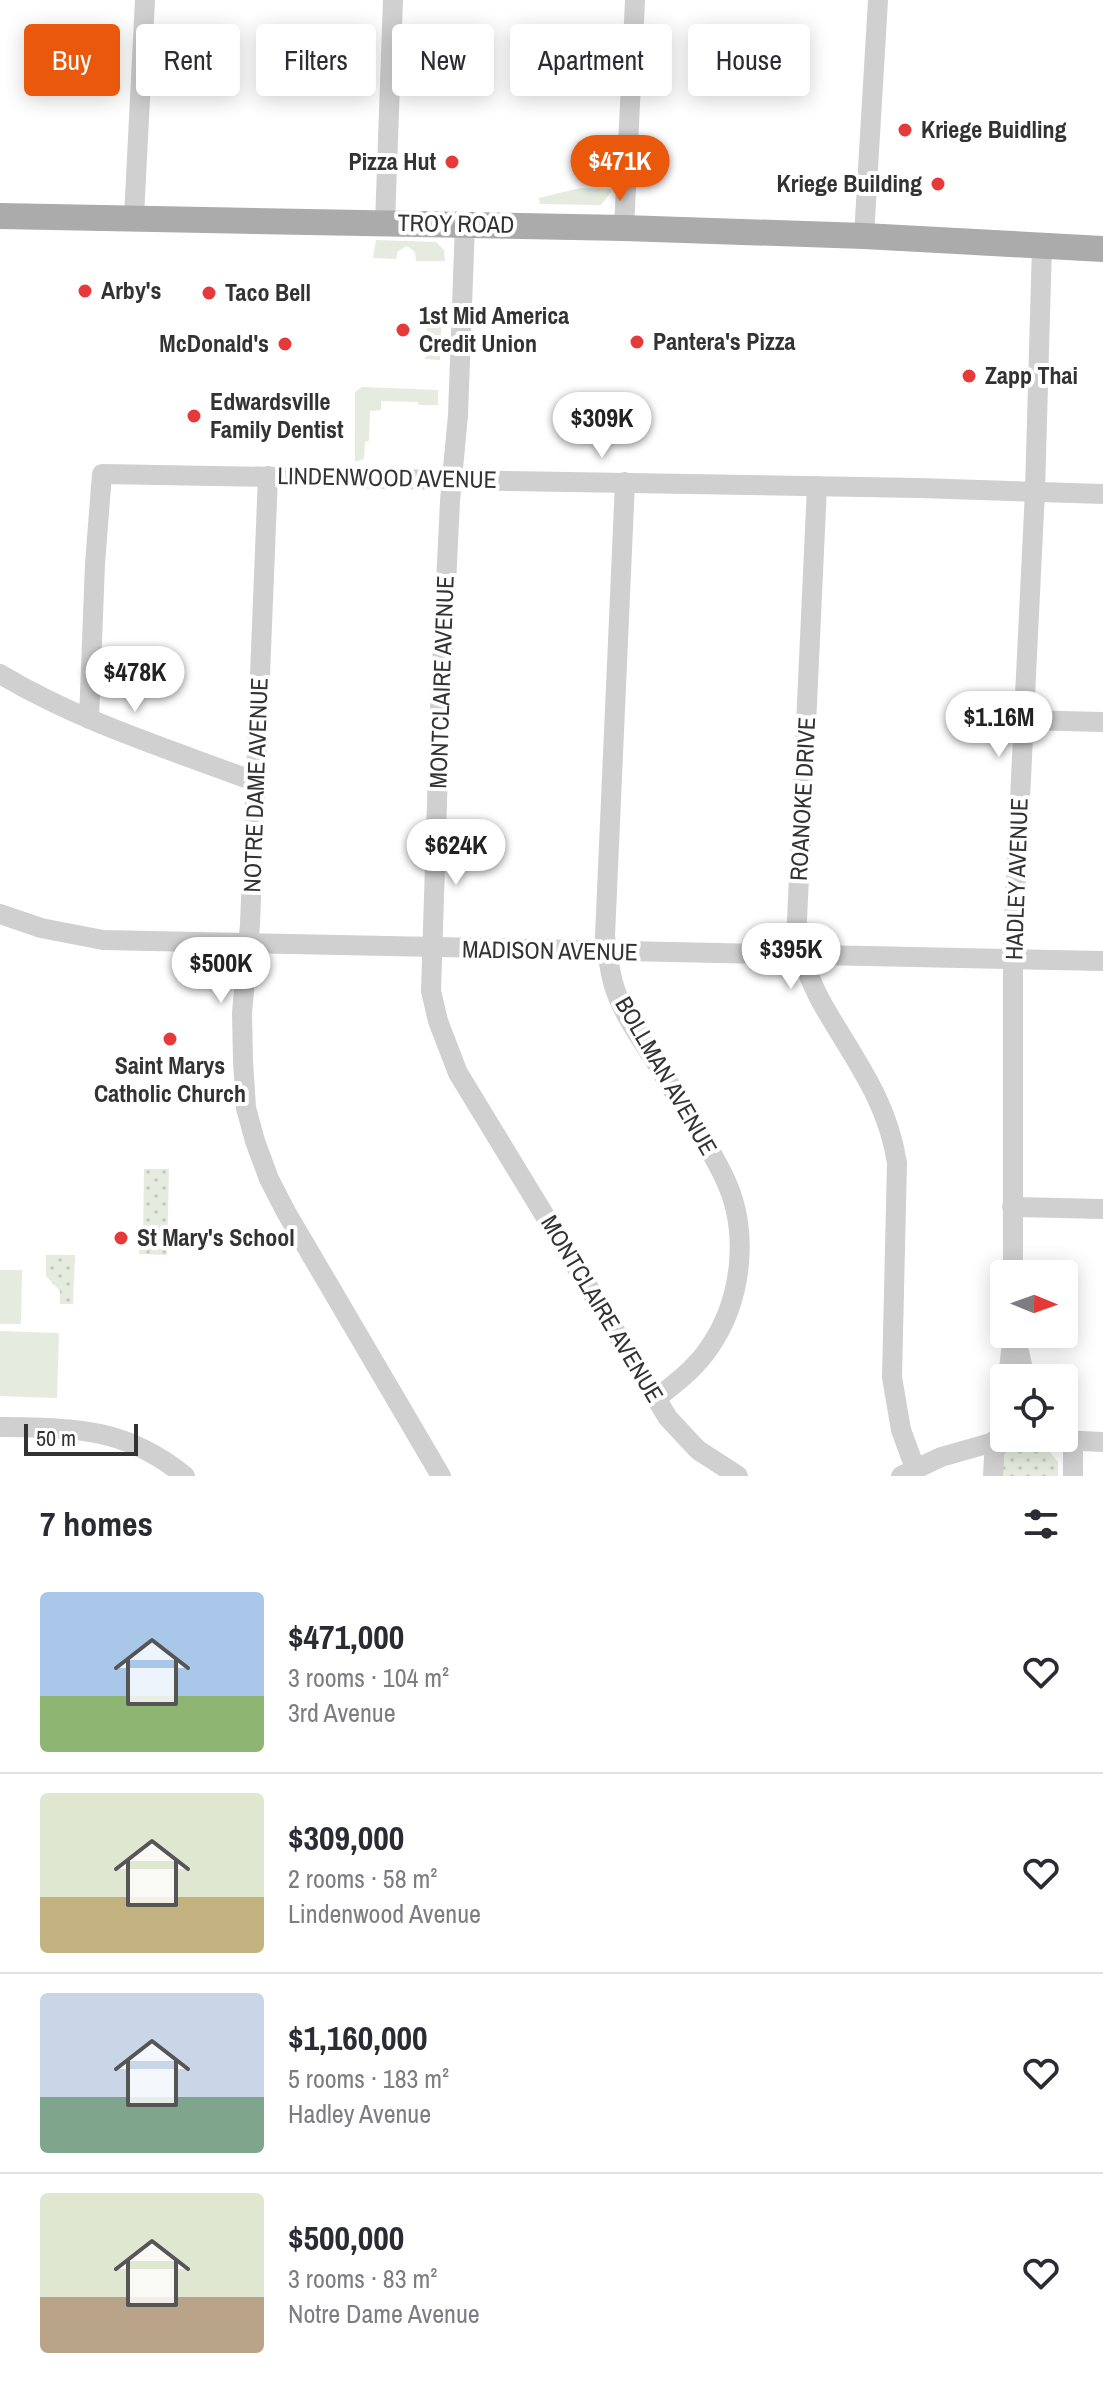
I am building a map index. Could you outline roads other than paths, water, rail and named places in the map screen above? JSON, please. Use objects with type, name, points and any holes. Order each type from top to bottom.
[{"type":"main road","name":"TROY ROAD","points":[[0,216],[624,228],[864,236],[1103,249]]},
{"type":"street","points":[[134,217],[145,0]]},
{"type":"street","points":[[385,223],[393,0]]},
{"type":"street","points":[[624,228],[635,0]]},
{"type":"street","points":[[864,236],[878,0]]},
{"type":"street","name":"MONTCLAIRE AVENUE","points":[[465,224],[440,708],[431,991],[438,1021],[458,1073],[656,1399],[673,1424],[698,1450],[738,1476]]},
{"type":"street","name":"HADLEY AVENUE","points":[[1013,1260],[1014,960],[1022,720],[1035,491],[1042,245]]},
{"type":"street","name":"LINDENWOOD AVENUE","points":[[89,719],[102,474],[625,482],[1103,494]]},
{"type":"street","name":"NOTRE DAME AVENUE","points":[[268,476],[256,782],[242,1013],[246,1108],[269,1179],[305,1246],[441,1476]]},
{"type":"street","name":"BOLLMAN AVENUE","points":[[625,482],[605,936],[610,973],[620,1001],[726,1180],[738,1228],[738,1273],[723,1325],[709,1349],[691,1370],[656,1399]]},
{"type":"street","name":"ROANOKE DRIVE","points":[[817,486],[796,942],[824,1006],[875,1091],[893,1140],[897,1163],[892,1377],[908,1472]]},
{"type":"street","points":[[0,674],[30,692],[89,719],[161,749],[256,782]]},
{"type":"street","points":[[1022,720],[1103,722]]},
{"type":"street","name":"MADISON AVENUE","points":[[0,914],[41,928],[103,940],[1103,961]]},
{"type":"street","points":[[1012,1207],[1103,1209]]},
{"type":"street","points":[[0,1427],[97,1431],[146,1450],[185,1476]]},
{"type":"street","points":[[1078,1441],[1103,1442]]},
{"type":"street","points":[[908,1472],[941,1457],[990,1443]]},
{"type":"street","points":[[993,1476],[1001,1452]]},
{"type":"street","points":[[1073,1452],[1073,1476]]},
{"type":"place","name":"Kriege Buidling","points":[[905,130]]},
{"type":"place","name":"Pizza Hut","points":[[452,162]]},
{"type":"place","name":"Kriege Building","points":[[938,184]]},
{"type":"place","name":"Arby's","points":[[85,291]]},
{"type":"place","name":"Taco Bell","points":[[209,293]]},
{"type":"place","name":"1st Mid America Credit Union","points":[[403,330]]},
{"type":"place","name":"Pantera's Pizza","points":[[637,342]]},
{"type":"place","name":"McDonald's","points":[[285,344]]},
{"type":"place","name":"Zapp Thai","points":[[969,376]]},
{"type":"place","name":"Edwardsville Family Dentist","points":[[194,416]]},
{"type":"place","name":"Saint Marys Catholic Church","points":[[170,1039]]},
{"type":"place","name":"St Mary's School","points":[[121,1238]]}]
